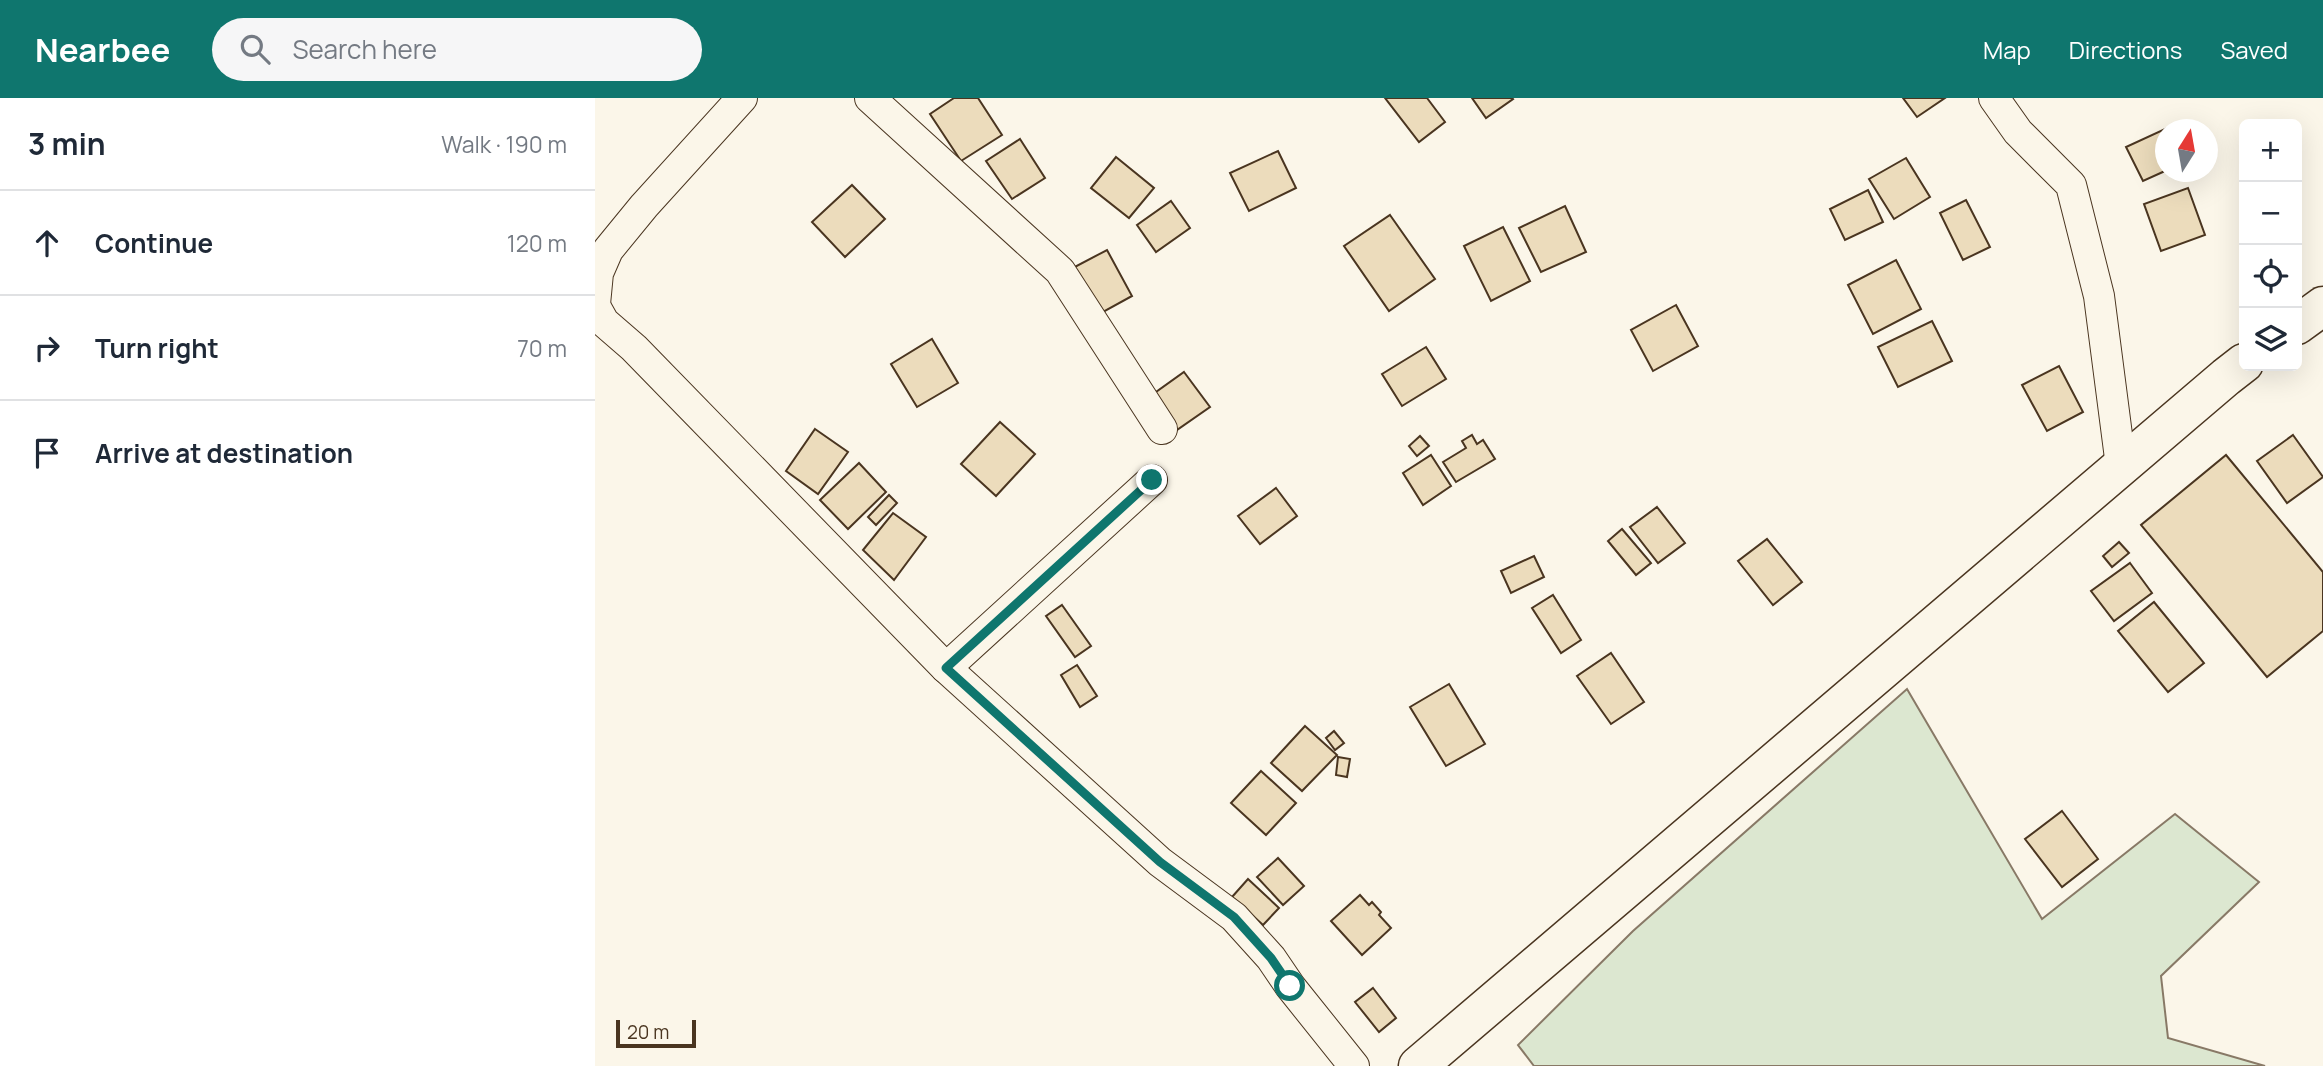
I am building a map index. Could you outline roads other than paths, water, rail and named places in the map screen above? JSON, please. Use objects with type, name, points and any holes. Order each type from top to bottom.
[{"type":"main road","points":[[2302,322],[2323,306]]},
{"type":"main road","points":[[1418,1066],[2239,367]]},
{"type":"street","points":[[741,98],[608,250],[598,273],[595,305],[604,322],[634,348],[946,668],[1160,862],[1234,917],[1271,958],[1354,1066]]},
{"type":"street","points":[[870,98],[1060,271],[1162,429]]},
{"type":"street","points":[[1994,98],[2018,132],[2071,185],[2099,296],[2121,466]]},
{"type":"street","points":[[946,668],[1152,480]]}]
